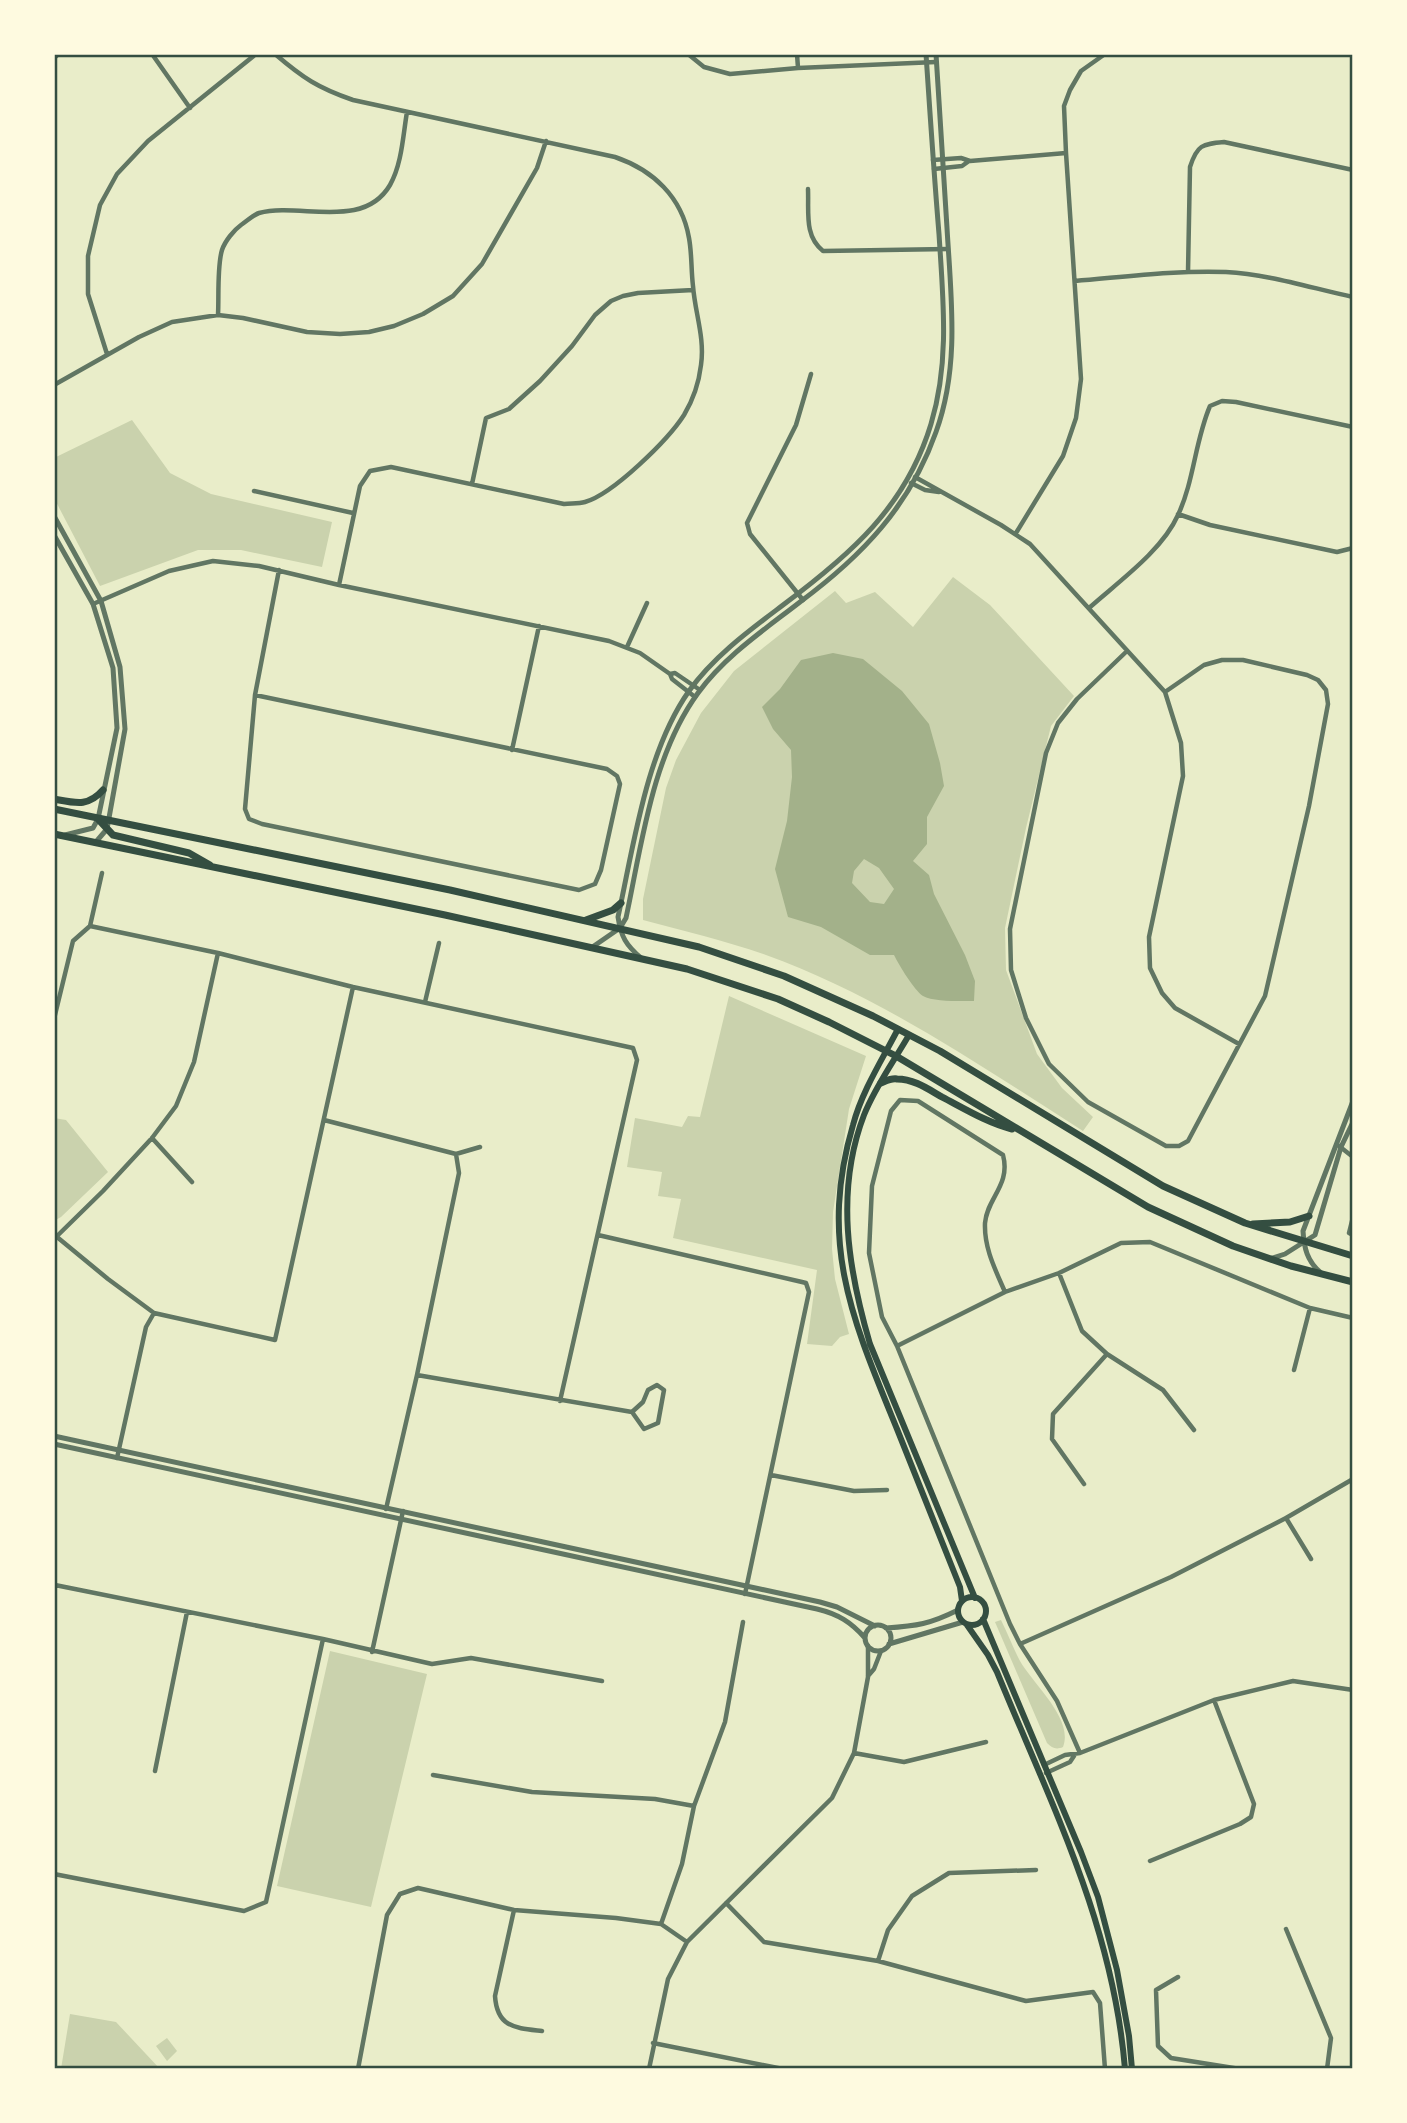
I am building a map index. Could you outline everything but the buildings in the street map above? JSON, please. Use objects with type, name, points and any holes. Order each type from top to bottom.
[{"type":"main road","points":[[54,799],[80,803],[94,800],[103,790]]},
{"type":"main road","points":[[54,809],[98,819],[108,825],[450,890],[585,920],[699,947],[785,976],[847,1003],[909,1035],[1163,1186],[1245,1223],[1353,1256]]},
{"type":"main road","points":[[108,825],[113,835],[189,853],[217,868]]},
{"type":"main road","points":[[58,835],[432,912],[687,969],[778,999],[829,1021],[897,1056],[1148,1207],[1233,1246],[1353,1282]]},
{"type":"main road","points":[[585,920],[621,903]]},
{"type":"main road","points":[[898,1029],[867,1089],[852,1126],[842,1172],[839,1250],[847,1296],[868,1358],[960,1587],[960,1619],[997,1672],[1081,1852],[1109,1935],[1123,2001],[1132,2069]]},
{"type":"main road","points":[[909,1035],[864,1115],[849,1174],[846,1230],[860,1311],[870,1344],[975,1598],[985,1606],[984,1619],[1045,1765],[1042,1772],[1083,1879],[1103,1943],[1119,2019],[1125,2069]]},
{"type":"main road","points":[[881,1083],[897,1079],[912,1081],[1002,1126],[1020,1130]]},
{"type":"main road","points":[[1245,1223],[1290,1222],[1309,1216]]},
{"type":"main road","points":[[962,1601],[975,1598]]},
{"type":"main road","points":[[965,1624],[976,1625],[984,1619]]},
{"type":"street","points":[[54,58],[58,54]]},
{"type":"street","points":[[152,54],[190,108]]},
{"type":"street","points":[[107,354],[88,294],[88,256],[100,205],[117,174],[148,141],[256,54]]},
{"type":"street","points":[[275,54],[304,79],[329,92],[353,100],[546,141],[633,163],[647,171],[675,201],[683,217],[689,238],[693,290],[702,340],[701,366],[693,397],[674,429],[607,490],[585,502],[564,504],[391,467],[370,471],[359,486],[339,585]]},
{"type":"street","points":[[688,54],[704,67],[730,74],[936,62]]},
{"type":"street","points":[[797,54],[798,68]]},
{"type":"street","points":[[642,959],[628,947],[618,917],[653,768],[663,739],[688,692],[746,633],[856,546],[884,513],[908,477],[930,426],[942,381],[945,318],[926,54]]},
{"type":"street","points":[[591,948],[620,928],[626,918],[659,773],[673,737],[695,697],[736,652],[838,573],[869,543],[899,506],[917,478],[936,432],[950,374],[952,314],[936,54]]},
{"type":"street","points":[[1016,533],[1063,456],[1076,418],[1081,379],[1064,106],[1081,71],[1105,54]]},
{"type":"street","points":[[218,315],[222,250],[235,229],[257,214],[282,210],[337,213],[376,200],[388,187],[396,171],[407,111]]},
{"type":"street","points":[[54,385],[107,354],[172,323],[218,315],[307,332],[340,334],[369,332],[394,326],[423,314],[453,296],[482,264],[537,168],[546,141]]},
{"type":"street","points":[[1188,272],[1190,167],[1195,152],[1206,144],[1224,142],[1353,170]]},
{"type":"street","points":[[933,160],[961,158],[970,161],[1066,153]]},
{"type":"street","points":[[934,169],[962,166],[970,161]]},
{"type":"street","points":[[808,189],[810,235],[823,251],[948,249]]},
{"type":"street","points":[[1075,281],[1188,272],[1227,272],[1353,297]]},
{"type":"street","points":[[472,484],[486,418],[509,409],[540,381],[603,308],[623,296],[693,290]]},
{"type":"street","points":[[803,600],[750,534],[747,523],[796,425],[811,374]]},
{"type":"street","points":[[1089,608],[1154,548],[1172,527],[1185,497],[1203,423],[1210,407],[1222,401],[1236,402],[1353,427]]},
{"type":"street","points":[[908,477],[917,478],[935,487],[1016,533],[1030,544],[1165,692],[1181,743],[1184,776],[1149,937],[1150,968],[1162,993],[1175,1008],[1239,1044]]},
{"type":"street","points":[[908,477],[913,484],[925,491],[940,492]]},
{"type":"street","points":[[254,491],[353,513]]},
{"type":"street","points":[[1178,514],[1210,525],[1337,552],[1353,548]]},
{"type":"street","points":[[54,516],[101,601],[120,667],[125,729],[108,825],[95,843]]},
{"type":"street","points":[[58,835],[93,828],[98,819],[117,728],[113,668],[93,604],[54,535],[62,531]]},
{"type":"street","points":[[93,604],[170,571],[213,561],[259,565],[339,585],[627,647],[670,674],[672,679],[695,697]]},
{"type":"street","points":[[255,695],[607,769],[617,776],[620,784],[601,870],[595,884],[579,890],[262,824],[249,819],[245,808],[255,695],[279,570]]},
{"type":"street","points":[[627,647],[647,603]]},
{"type":"street","points":[[512,750],[539,626]]},
{"type":"street","points":[[1127,651],[1070,707],[1058,723],[1046,753],[1010,929],[1011,970],[1026,1018],[1049,1064],[1088,1102],[1166,1146],[1179,1146],[1188,1141],[1265,996],[1309,806],[1328,704],[1326,690],[1318,680],[1243,660],[1222,660],[1204,665],[1165,692]]},
{"type":"street","points":[[670,674],[675,673],[700,690]]},
{"type":"street","points":[[54,1019],[73,941],[90,926],[102,873]]},
{"type":"street","points":[[90,926],[633,1048],[637,1060],[560,1401]]},
{"type":"street","points":[[425,1002],[439,943]]},
{"type":"street","points":[[218,953],[194,1062],[176,1106],[152,1138],[56,1238],[153,1313],[275,1340],[353,987]]},
{"type":"street","points":[[1005,1292],[987,1248],[985,1220],[1006,1169],[1003,1155],[918,1101],[900,1100],[891,1111],[872,1186],[869,1253],[881,1317],[897,1346],[1006,1614],[1020,1644],[1058,1702],[1077,1754]]},
{"type":"street","points":[[1323,1275],[1309,1261],[1303,1231],[1353,1101]]},
{"type":"street","points":[[324,1120],[456,1154],[480,1147]]},
{"type":"street","points":[[1270,1259],[1285,1254],[1315,1235],[1338,1145],[1353,1122]]},
{"type":"street","points":[[152,1138],[192,1182]]},
{"type":"street","points":[[1338,1145],[1353,1157]]},
{"type":"street","points":[[386,1511],[459,1173],[456,1154]]},
{"type":"street","points":[[1353,1217],[1349,1233],[1353,1236]]},
{"type":"street","points":[[598,1235],[806,1283],[809,1292],[745,1594]]},
{"type":"street","points":[[897,1346],[1005,1292],[1059,1273],[1121,1243],[1150,1242],[1310,1308],[1353,1318]]},
{"type":"street","points":[[1059,1273],[1082,1331],[1107,1354],[1163,1390],[1194,1430]]},
{"type":"street","points":[[1294,1370],[1310,1308]]},
{"type":"street","points":[[117,1458],[146,1327],[153,1313]]},
{"type":"street","points":[[1084,1484],[1052,1438],[1053,1414],[1107,1354]]},
{"type":"street","points":[[417,1375],[632,1412],[644,1429],[658,1423],[664,1390],[656,1385],[648,1390],[643,1402],[632,1412]]},
{"type":"street","points":[[54,1436],[829,1612],[848,1621],[865,1638],[868,1646],[868,1677],[855,1753],[832,1798],[687,1942],[668,1979],[649,2069]]},
{"type":"street","points":[[54,1444],[386,1511]]},
{"type":"street","points":[[771,1475],[854,1491],[887,1490]]},
{"type":"street","points":[[1020,1644],[1171,1577],[1286,1518],[1353,1479]]},
{"type":"street","points":[[403,1515],[837,1607],[875,1626],[886,1628],[935,1622],[958,1610]]},
{"type":"street","points":[[372,1651],[403,1515]]},
{"type":"street","points":[[1286,1518],[1311,1559]]},
{"type":"street","points":[[55,1587],[323,1639],[432,1664],[471,1658],[602,1681]]},
{"type":"street","points":[[155,1771],[187,1612]]},
{"type":"street","points":[[661,1924],[682,1864],[694,1806],[725,1722],[743,1622]]},
{"type":"street","points":[[868,1677],[881,1651],[889,1644],[965,1624]]},
{"type":"street","points":[[865,1638],[868,1630],[875,1626]]},
{"type":"street","points":[[886,1628],[891,1637],[889,1644]]},
{"type":"street","points":[[54,1874],[244,1911],[266,1902],[323,1639]]},
{"type":"street","points":[[868,1646],[881,1651]]},
{"type":"street","points":[[1045,1765],[1065,1755],[1077,1754],[1214,1700],[1293,1681],[1353,1689]]},
{"type":"street","points":[[1150,1861],[1240,1824],[1251,1816],[1254,1804],[1214,1700]]},
{"type":"street","points":[[855,1753],[904,1762],[986,1742]]},
{"type":"street","points":[[1042,1772],[1070,1762],[1077,1754]]},
{"type":"street","points":[[433,1775],[533,1792],[655,1799],[694,1806]]},
{"type":"street","points":[[878,1961],[888,1930],[912,1896],[949,1873],[1036,1870]]},
{"type":"street","points":[[358,2069],[387,1914],[400,1894],[418,1888],[514,1910],[661,1924],[687,1942]]},
{"type":"street","points":[[726,1903],[764,1942],[878,1961],[1026,2001],[1093,1992],[1100,2003],[1105,2069]]},
{"type":"street","points":[[514,1910],[495,1996],[496,2010],[504,2022],[516,2028],[542,2031]]},
{"type":"street","points":[[1286,1929],[1331,2038],[1327,2069]]},
{"type":"street","points":[[1178,1977],[1156,1990],[1158,2046],[1171,2058],[1240,2069]]},
{"type":"street","points":[[653,2043],[783,2069]]},
{"type":"shaded area","points":[[132,420],[170,473],[211,494],[332,522],[322,567],[241,550],[198,550],[100,586],[54,498],[54,458]]},
{"type":"shaded area","points":[[953,577],[990,605],[1074,696],[1051,726],[1005,928],[1006,970],[1037,1054],[1062,1088],[1093,1117],[1083,1131],[929,1034],[849,991],[766,955],[643,920],[643,899],[666,788],[676,760],[701,713],[734,671],[835,591],[846,603],[875,592],[913,627]]},
{"type":"shaded area","points":[[833,653],[863,659],[902,691],[929,724],[944,786],[927,817],[927,844],[913,861],[929,875],[934,894],[965,955],[975,981],[974,1001],[940,1000],[923,996],[911,983],[894,955],[870,955],[821,927],[788,917],[775,869],[787,821],[792,777],[791,750],[773,729],[762,707],[780,689],[801,660]],"holes":[[[864,859],[879,868],[894,889],[884,904],[870,902],[852,883],[854,871]]]},
{"type":"shaded area","points":[[729,996],[866,1056],[849,1109],[833,1212],[832,1249],[835,1279],[849,1334],[840,1337],[832,1346],[807,1344],[817,1270],[673,1238],[681,1199],[658,1196],[662,1172],[627,1167],[635,1118],[682,1127],[688,1116],[700,1117]]},
{"type":"shaded area","points":[[54,1118],[66,1120],[108,1172],[54,1221]]},
{"type":"shaded area","points":[[1001,1620],[1020,1661],[1058,1714],[1065,1736],[1063,1747],[1054,1748],[1047,1743],[995,1622]]},
{"type":"shaded area","points":[[330,1651],[427,1674],[371,1907],[277,1886]]},
{"type":"shaded area","points":[[70,2014],[116,2022],[160,2069],[61,2069]]},
{"type":"shaded area","points":[[167,2038],[177,2051],[167,2061],[156,2046]]}]
